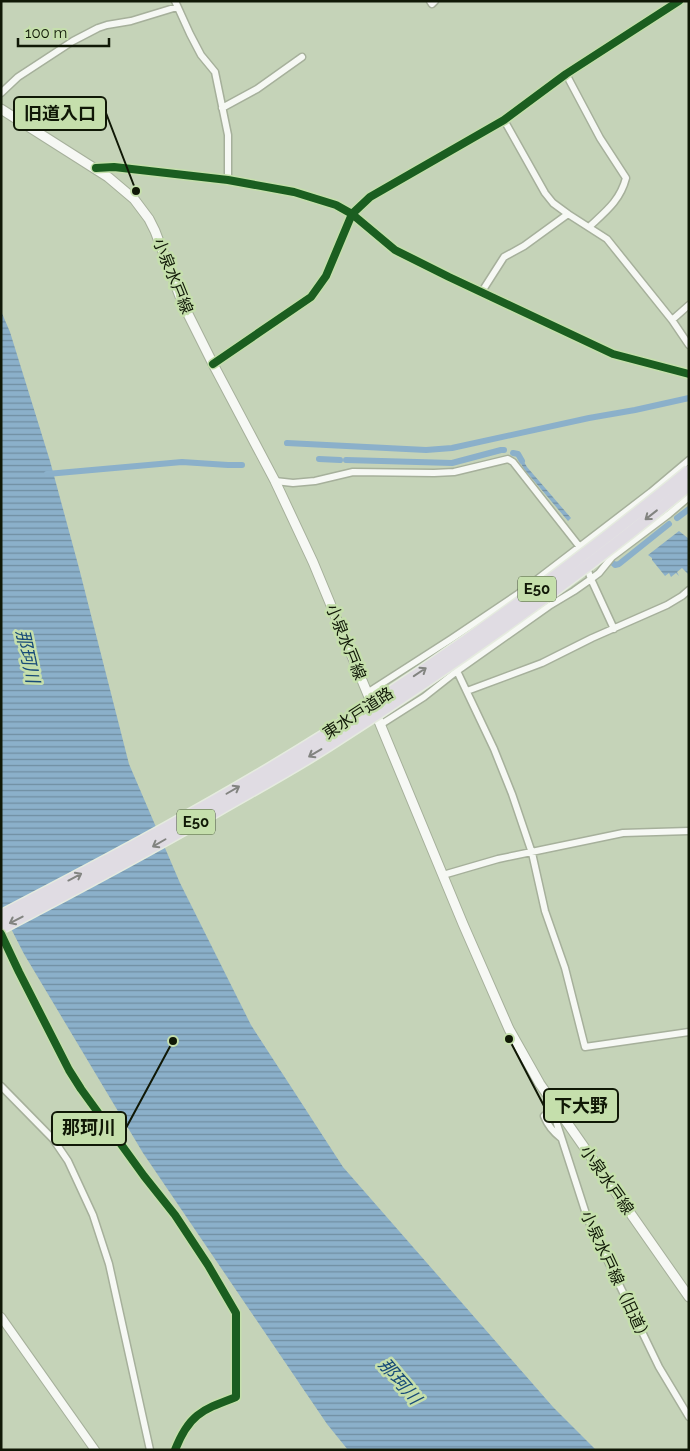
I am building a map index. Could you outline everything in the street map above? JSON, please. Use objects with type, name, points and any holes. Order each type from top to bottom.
[{"type":"highway","name":"東水戸道路","points":[[1,916],[184,818],[364,710],[515,606],[600,542],[689,471]]},
{"type":"highway","name":"東水戸道路","points":[[1,928],[150,849],[330,744],[521,615],[689,485]]},
{"type":"main road","name":"小泉水戸線","points":[[1,108],[96,168],[122,187],[149,219],[182,302],[275,481],[312,562],[490,988],[510,1029],[540,1084],[689,1297]]},
{"type":"street","points":[[430,1],[432,4],[435,1]]},
{"type":"street","points":[[213,364],[311,297],[326,276],[352,214],[370,197],[504,120],[566,74],[679,1]]},
{"type":"street","points":[[1,92],[18,77],[73,41],[98,28],[130,21],[176,4],[201,55],[215,72],[228,135],[228,180]]},
{"type":"street","points":[[222,108],[257,89],[302,57]]},
{"type":"street","points":[[566,74],[600,138],[626,178],[617,199],[589,227]]},
{"type":"street","points":[[504,120],[553,202],[606,239],[672,320],[689,346]]},
{"type":"street","points":[[96,168],[114,167],[228,180],[294,192],[336,205],[352,214],[394,250],[481,293],[613,354],[689,374]]},
{"type":"street","points":[[481,293],[504,257],[524,246],[568,214]]},
{"type":"street","points":[[672,320],[689,305]]},
{"type":"street","points":[[275,481],[293,483],[315,481],[353,472],[454,472],[508,459],[513,462],[579,546],[614,629]]},
{"type":"street","points":[[367,693],[518,594],[651,492],[689,460]]},
{"type":"street","points":[[380,725],[424,697],[457,670],[592,579],[612,557],[689,497]]},
{"type":"street","points":[[467,691],[542,663],[667,605],[689,590]]},
{"type":"street","points":[[448,641],[457,670],[494,748],[532,853],[545,911],[565,968],[585,1047],[689,1032]]},
{"type":"street","points":[[443,875],[498,859],[623,833],[689,832]]},
{"type":"street","points":[[1,934],[3,944],[80,1089],[175,1215],[208,1265],[236,1313],[236,1398],[209,1407],[199,1413],[189,1422],[175,1450]]},
{"type":"street","points":[[1,1086],[53,1139],[68,1161],[93,1215],[109,1264],[150,1450]]},
{"type":"street","name":"小泉水戸線（旧道）","points":[[552,1101],[588,1220],[658,1367],[689,1417]]},
{"type":"street","points":[[554,1111],[544,1116],[554,1133],[562,1139]]},
{"type":"street","points":[[1,1317],[95,1450]]},
{"type":"water","points":[[1,311],[10,332],[50,461],[129,764],[180,883],[251,1025],[343,1167],[553,1407],[596,1450],[348,1450],[327,1424],[143,1153],[24,954],[1,909]]},
{"type":"water","points":[[519,453],[527,467],[571,518],[568,521],[524,469],[516,455]]},
{"type":"water","points":[[679,531],[689,539],[689,575],[682,568],[677,572],[679,576],[676,573],[671,577],[669,573],[665,576],[648,555]]},
{"type":"waterway","points":[[287,443],[426,450],[452,448],[689,398]]},
{"type":"waterway","points":[[346,460],[452,463],[504,450]]},
{"type":"waterway","points":[[513,453],[518,454],[522,461]]},
{"type":"waterway","points":[[319,459],[340,460]]},
{"type":"waterway","points":[[47,474],[182,462],[242,465]]},
{"type":"waterway","points":[[677,518],[689,509]]},
{"type":"waterway","points":[[612,562],[615,565],[619,564],[669,524]]},
{"type":"cycle path","points":[[213,364],[311,297],[326,276],[352,214],[370,197],[504,120],[566,74],[679,1]]},
{"type":"cycle path","points":[[96,168],[114,167],[228,180],[294,192],[336,205],[352,214],[395,250],[449,277],[613,354],[689,374]]},
{"type":"cycle path","points":[[1,934],[69,1070],[144,1176],[175,1215],[208,1265],[236,1313],[236,1397],[205,1410],[191,1421],[175,1450]]},
{"type":"place","name":"旧道入口","points":[[136,191]]},
{"type":"place","name":"下大野","points":[[509,1039]]},
{"type":"place","name":"那珂川","points":[[173,1041]]}]
